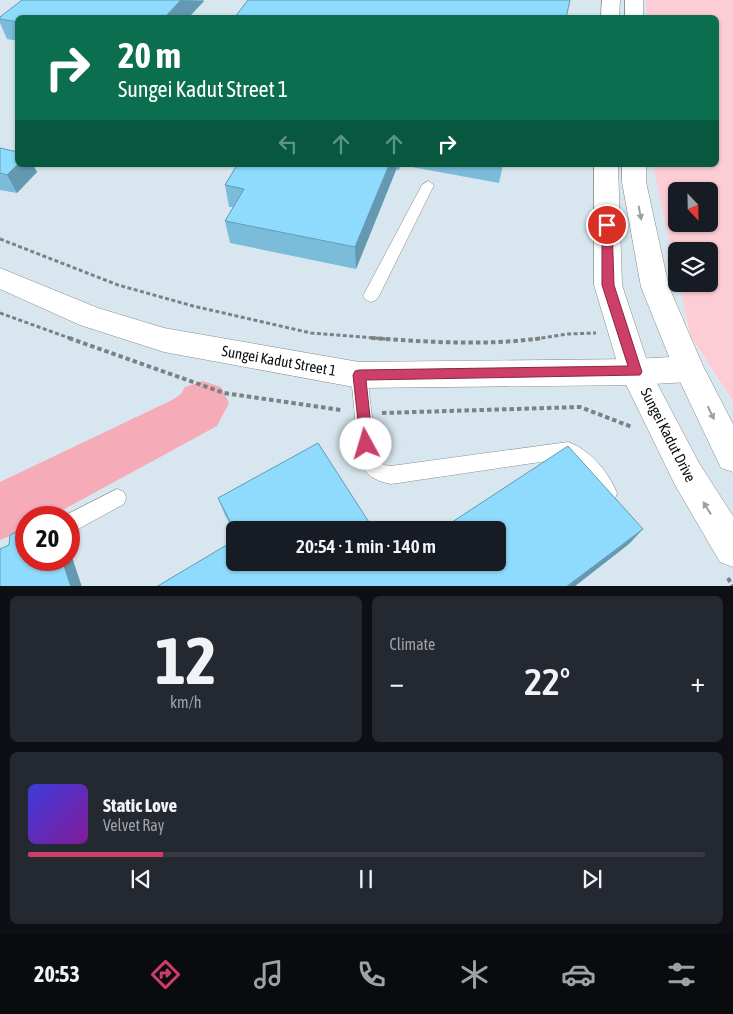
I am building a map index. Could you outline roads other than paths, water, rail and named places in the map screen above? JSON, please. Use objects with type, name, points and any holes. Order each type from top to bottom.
[{"type":"main road","points":[[610,15],[611,0]]},
{"type":"main road","points":[[634,0],[634,15]]},
{"type":"main road","name":"Sungei Kadut Drive","points":[[606,167],[608,285],[635,372],[728,559]]},
{"type":"main road","points":[[634,167],[634,182],[655,287],[690,369],[733,457]]},
{"type":"main road","name":"Sungei Kadut Street 1","points":[[4,283],[90,317],[164,340],[359,375],[635,372],[690,369]]},
{"type":"lane","points":[[371,296],[428,185]]},
{"type":"lane","points":[[359,375],[368,460],[371,467],[383,474],[391,475],[568,450],[575,452],[582,458],[621,510]]},
{"type":"lane","points":[[80,518],[117,498]]},
{"type":"waterway","points":[[0,512],[190,416],[199,410],[203,403]]}]
